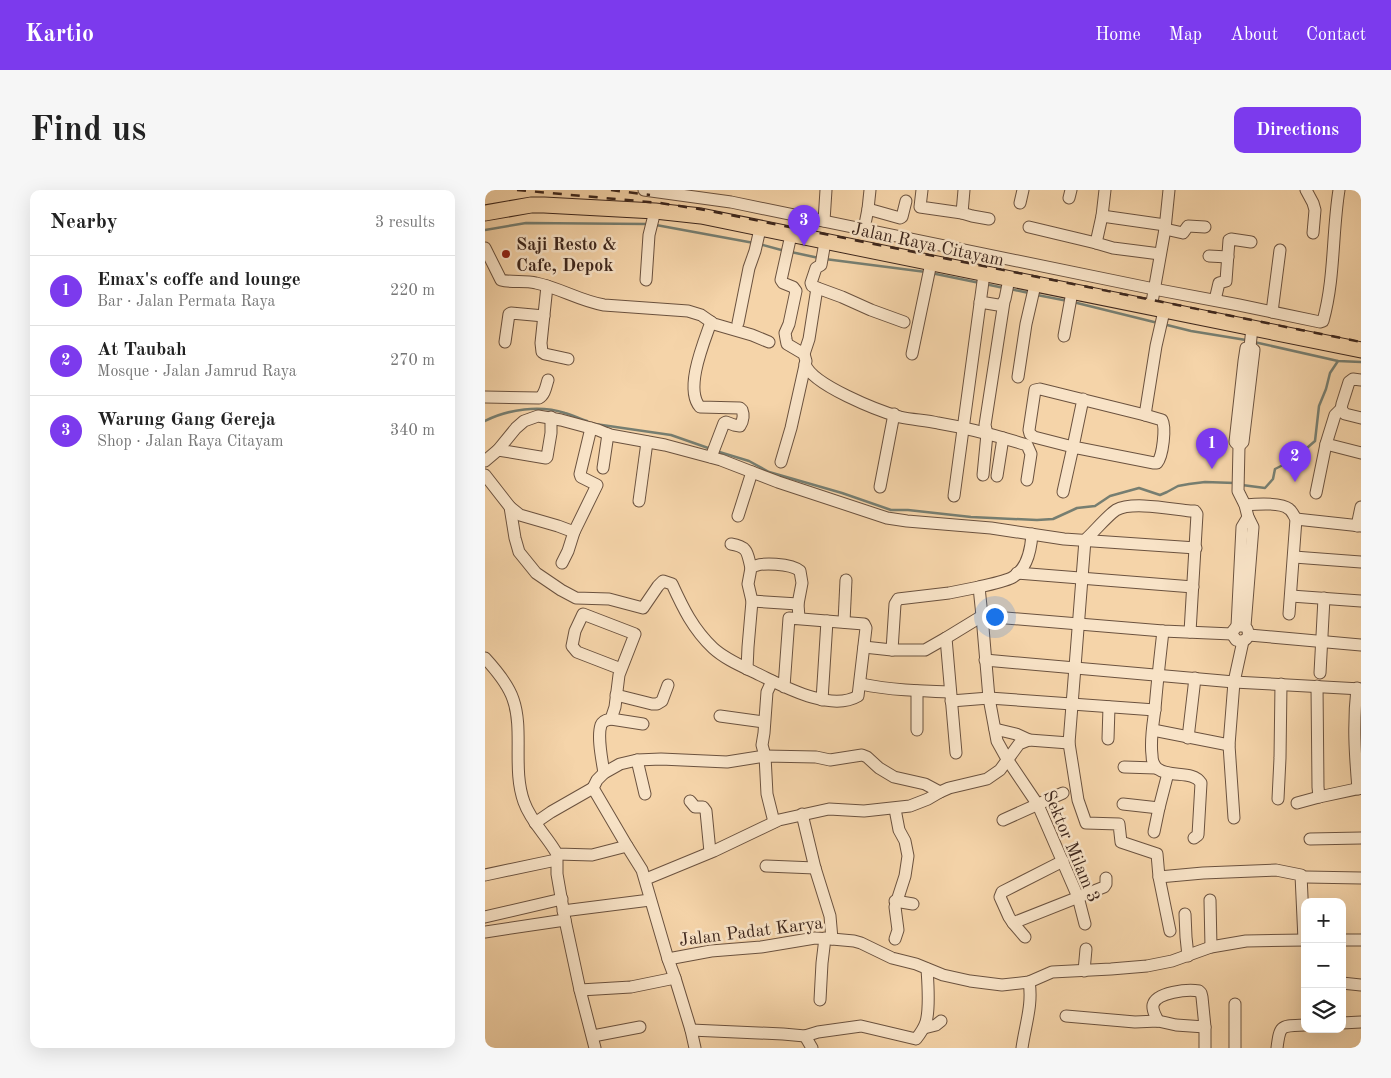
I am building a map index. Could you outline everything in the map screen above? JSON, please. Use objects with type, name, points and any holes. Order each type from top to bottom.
[{"type":"main road","name":"Jalan Raya Citayam","points":[[485,213],[531,205],[701,216],[790,239],[823,254],[929,272],[984,277],[1007,290],[1034,289],[1071,300],[1159,312],[1251,338],[1361,350]]},
{"type":"street","points":[[644,190],[732,196],[824,221],[1320,322],[1323,321],[1329,285],[1339,190]]},
{"type":"street","points":[[824,221],[827,190]]},
{"type":"street","points":[[865,229],[870,190]]},
{"type":"street","points":[[922,190],[920,207],[989,219]]},
{"type":"street","points":[[962,213],[964,190]]},
{"type":"street","points":[[1020,203],[1023,190]]},
{"type":"street","points":[[1097,243],[1105,190]]},
{"type":"street","points":[[1145,415],[1159,331],[1159,312],[1154,288],[1165,227],[1169,190]]},
{"type":"street","points":[[1306,190],[1315,210],[1313,233]]},
{"type":"street","points":[[868,209],[900,218],[905,209],[906,201]]},
{"type":"street","points":[[646,280],[649,235],[654,214]]},
{"type":"street","points":[[1102,216],[1165,227],[1183,233],[1189,226],[1205,227]]},
{"type":"street","points":[[1029,227],[1113,248],[1160,254]]},
{"type":"street","points":[[738,323],[749,268],[760,232]]},
{"type":"street","points":[[790,239],[782,282],[793,287],[796,291],[789,324],[785,333],[787,344],[805,359],[807,368],[838,392],[859,402],[912,419],[963,428],[1027,446],[1031,454],[1027,480]]},
{"type":"street","points":[[1215,300],[1219,283],[1227,281],[1230,239],[1251,242]]},
{"type":"street","points":[[485,248],[501,280],[526,282],[559,289],[591,303],[688,311],[701,315],[724,328],[752,335],[769,342]]},
{"type":"street","points":[[1272,312],[1280,250]]},
{"type":"street","points":[[823,254],[816,268],[811,283],[812,286],[904,322]]},
{"type":"street","points":[[1209,256],[1228,257]]},
{"type":"street","points":[[912,354],[929,272]]},
{"type":"street","points":[[955,496],[984,277]]},
{"type":"street","points":[[547,286],[541,343],[542,352],[568,359]]},
{"type":"street","points":[[781,462],[791,428],[817,288]]},
{"type":"street","points":[[1018,377],[1034,289]]},
{"type":"street","points":[[980,299],[998,305],[1007,290]]},
{"type":"street","points":[[983,475],[987,434],[985,425],[1007,290]]},
{"type":"street","points":[[1064,336],[1071,300]]},
{"type":"street","points":[[505,342],[509,314],[544,316]]},
{"type":"street","points":[[711,322],[694,378],[695,400],[700,407],[740,408],[743,410],[743,423],[740,426],[724,423],[713,452]]},
{"type":"street","points":[[1234,818],[1229,745],[1234,682],[1241,632],[1242,527],[1248,517],[1245,505],[1238,491],[1239,446],[1235,442],[1243,360],[1251,338]]},
{"type":"street","points":[[485,397],[539,398],[544,392],[548,380]]},
{"type":"street","points":[[1316,493],[1326,444],[1335,415],[1341,410],[1349,382],[1361,380]]},
{"type":"street","points":[[1040,389],[1083,399],[1162,420],[1165,425],[1161,458],[1157,463],[1073,447],[1034,437],[1030,434],[1035,390],[1040,389]]},
{"type":"street","points":[[1063,492],[1083,399]]},
{"type":"street","points":[[1341,410],[1345,414],[1361,418]]},
{"type":"street","points":[[880,487],[893,414]]},
{"type":"street","points":[[485,461],[525,421],[538,416],[591,428],[608,434],[713,452],[721,460],[778,482],[887,518],[991,528],[1064,539],[1196,548]]},
{"type":"street","points":[[498,450],[546,458],[551,433],[551,418]]},
{"type":"street","points":[[561,563],[597,486],[583,478],[580,474],[591,428]]},
{"type":"street","points":[[603,468],[608,434]]},
{"type":"street","points":[[997,476],[1003,438]]},
{"type":"street","points":[[639,501],[647,442]]},
{"type":"street","points":[[1326,444],[1361,453]]},
{"type":"street","points":[[737,516],[752,472]]},
{"type":"street","points":[[485,475],[510,507],[520,515],[574,532]]},
{"type":"street","points":[[1245,505],[1282,506],[1289,509],[1296,519],[1289,614]]},
{"type":"street","points":[[1170,931],[1159,877],[1157,854],[1121,842],[1119,824],[1086,823],[1078,800],[1069,743],[1085,540],[1115,511],[1135,506],[1195,511],[1197,514],[1190,632]]},
{"type":"street","points":[[510,507],[519,552],[536,573],[561,590],[576,598],[609,599],[643,608],[657,586],[663,581],[672,584],[696,630],[720,655],[784,687],[822,700],[843,701],[858,696],[861,684],[866,628],[864,624],[794,618]]},
{"type":"street","points":[[1296,519],[1359,526],[1361,507]]},
{"type":"street","points":[[892,650],[896,600],[949,593],[1013,577],[1023,566],[1027,558],[1033,534]]},
{"type":"street","points":[[731,544],[745,548],[751,568],[748,584],[752,601],[747,647],[747,669]]},
{"type":"street","points":[[1294,557],[1361,562]]},
{"type":"street","points":[[751,568],[755,565],[766,564],[796,568],[800,571],[802,583],[793,604],[794,618],[784,687]]},
{"type":"street","points":[[1017,573],[1193,587]]},
{"type":"street","points":[[844,622],[846,580]]},
{"type":"street","name":"Sektor Milam 3","points":[[979,587],[989,698],[997,740],[1007,759],[1038,805],[1078,897],[1085,924]]},
{"type":"street","points":[[1291,596],[1361,601]]},
{"type":"street","points":[[1320,673],[1324,598]]},
{"type":"street","points":[[752,601],[793,604]]},
{"type":"street","points":[[611,719],[615,707],[621,668],[635,634],[583,614],[573,640],[572,646],[574,650],[621,668]]},
{"type":"street","points":[[864,647],[892,650],[925,650],[983,616],[1163,631],[1241,632],[1361,645]]},
{"type":"street","points":[[822,700],[827,621]]},
{"type":"street","points":[[1157,768],[1151,755],[1163,631]]},
{"type":"street","points":[[946,638],[955,753]]},
{"type":"street","points":[[485,658],[496,670],[513,698],[517,715],[518,774],[524,802],[535,823],[553,846],[564,916],[595,1048]]},
{"type":"street","points":[[985,660],[1234,682],[1359,689],[1354,714],[1354,732],[1360,789],[1297,803]]},
{"type":"street","points":[[1188,738],[1195,678]]},
{"type":"street","points":[[772,681],[767,692],[765,733],[762,745],[765,756],[767,794],[774,822]]},
{"type":"street","points":[[861,684],[878,688],[950,696],[1155,710]]},
{"type":"street","points":[[1278,799],[1281,684]]},
{"type":"street","points":[[616,695],[657,704],[662,701],[668,685]]},
{"type":"street","points":[[1317,686],[1319,797]]},
{"type":"street","points":[[917,691],[917,730]]},
{"type":"street","points":[[1108,739],[1109,707]]},
{"type":"street","points":[[720,716],[765,722]]},
{"type":"street","points":[[604,773],[600,736],[601,724],[605,720],[611,719],[643,724]]},
{"type":"street","points":[[995,729],[1016,734],[1029,740],[1069,743]]},
{"type":"street","points":[[1153,730],[1229,745]]},
{"type":"street","points":[[646,879],[774,822],[829,809],[864,811],[895,809],[928,799],[940,792],[992,777],[1000,770],[1019,744],[1029,740]]},
{"type":"street","points":[[535,823],[593,788],[597,780],[604,773],[620,764],[637,760],[661,759],[727,762],[765,756],[816,757],[830,760],[862,755],[867,756],[879,768],[894,777],[925,784],[940,792]]},
{"type":"street","points":[[637,760],[645,794]]},
{"type":"street","points":[[1124,767],[1157,768],[1168,773],[1197,778],[1201,783],[1198,835],[1194,838]]},
{"type":"street","points":[[1154,832],[1168,773]]},
{"type":"street","points":[[593,788],[646,879],[650,900],[695,1048]]},
{"type":"street","points":[[1003,820],[1063,793]]},
{"type":"street","points":[[690,801],[692,805],[703,807],[707,811],[710,852]]},
{"type":"street","points":[[1123,804],[1159,808]]},
{"type":"street","points":[[895,809],[899,830],[905,841],[908,856],[905,876],[895,901],[898,930],[895,939]]},
{"type":"street","points":[[802,814],[815,868],[830,916],[828,939],[821,963],[820,1000]]},
{"type":"street","points":[[1310,839],[1361,838]]},
{"type":"street","points":[[485,874],[556,857],[592,855],[627,846]]},
{"type":"street","points":[[1025,937],[1009,917],[1000,897],[1002,892],[1063,861]]},
{"type":"street","points":[[766,866],[815,868]]},
{"type":"street","points":[[1159,877],[1276,870],[1301,875],[1302,898]]},
{"type":"street","points":[[1306,877],[1361,878]]},
{"type":"street","points":[[1013,922],[1104,887],[1106,878]]},
{"type":"street","points":[[485,917],[562,899]]},
{"type":"street","points":[[485,932],[650,900]]},
{"type":"street","points":[[1210,900],[1211,947]]},
{"type":"street","points":[[895,901],[913,904]]},
{"type":"street","points":[[1185,914],[1185,937],[1188,956]]},
{"type":"street","name":"Jalan Padat Karya","points":[[668,959],[711,951],[761,947],[815,938],[854,941],[892,958],[916,964],[943,975],[1002,985],[1029,982],[1052,972],[1147,966],[1172,962],[1211,947],[1246,941],[1301,940]]},
{"type":"street","points":[[1346,940],[1361,940]]},
{"type":"street","points":[[1083,971],[1086,949]]},
{"type":"street","points":[[691,1030],[805,1036],[818,1032],[861,1026],[912,1044],[924,1028],[928,1011],[927,969]]},
{"type":"street","points":[[580,990],[631,987],[675,978]]},
{"type":"street","points":[[1022,1048],[1029,1009],[1029,982]]},
{"type":"street","points":[[1346,983],[1361,985]]},
{"type":"street","points":[[1157,1021],[1153,1005],[1159,997],[1171,993],[1199,991],[1201,993],[1205,1027],[1205,1048]]},
{"type":"street","points":[[1235,1004],[1235,1048]]},
{"type":"street","points":[[1065,1016],[1135,1022],[1157,1021],[1176,1025],[1205,1027]]},
{"type":"street","points":[[924,1028],[931,1027],[941,1021]]},
{"type":"street","points":[[1346,1023],[1361,1022]]},
{"type":"street","points":[[1277,1048],[1281,1028],[1288,1025],[1301,1024]]},
{"type":"street","points":[[593,1036],[640,1027]]},
{"type":"street","points":[[805,1036],[812,1048]]},
{"type":"waterway","points":[[485,230],[526,223],[648,224]]},
{"type":"waterway","points":[[656,225],[754,243]]},
{"type":"waterway","points":[[759,244],[785,251]]},
{"type":"waterway","points":[[791,252],[819,258]]},
{"type":"waterway","points":[[825,259],[926,272]]},
{"type":"waterway","points":[[931,273],[980,283]]},
{"type":"waterway","points":[[985,284],[1004,288]]},
{"type":"waterway","points":[[1010,289],[1029,293]]},
{"type":"waterway","points":[[1037,295],[1068,301]]},
{"type":"waterway","points":[[1073,302],[1158,323]]},
{"type":"waterway","points":[[1163,324],[1191,331],[1246,340]]},
{"type":"waterway","points":[[1254,342],[1338,361],[1361,362]]},
{"type":"waterway","points":[[1242,485],[1265,488],[1273,479],[1275,469],[1293,460],[1315,441],[1319,406],[1330,373],[1338,361]]},
{"type":"waterway","points":[[485,421],[514,411],[535,409],[555,411],[587,421]]},
{"type":"waterway","points":[[595,424],[671,435],[711,449]]},
{"type":"waterway","points":[[716,451],[749,461],[769,472],[842,493],[891,510],[971,517],[1053,519],[1077,508],[1095,506],[1110,496],[1139,488],[1160,495],[1178,486],[1189,484],[1205,482],[1235,483]]},
{"type":"railway","points":[[517,190],[660,203],[705,210],[1361,342]]},
{"type":"railway","points":[[611,190],[650,195]]},
{"type":"place","name":"Warung Gang Gereja","points":[[804,246]]},
{"type":"place","name":"Saji Resto & Cafe, Depok","points":[[506,254]]},
{"type":"place","name":"Emax's coffe and lounge","points":[[1212,469]]},
{"type":"place","name":"At Taubah","points":[[1295,482]]}]
